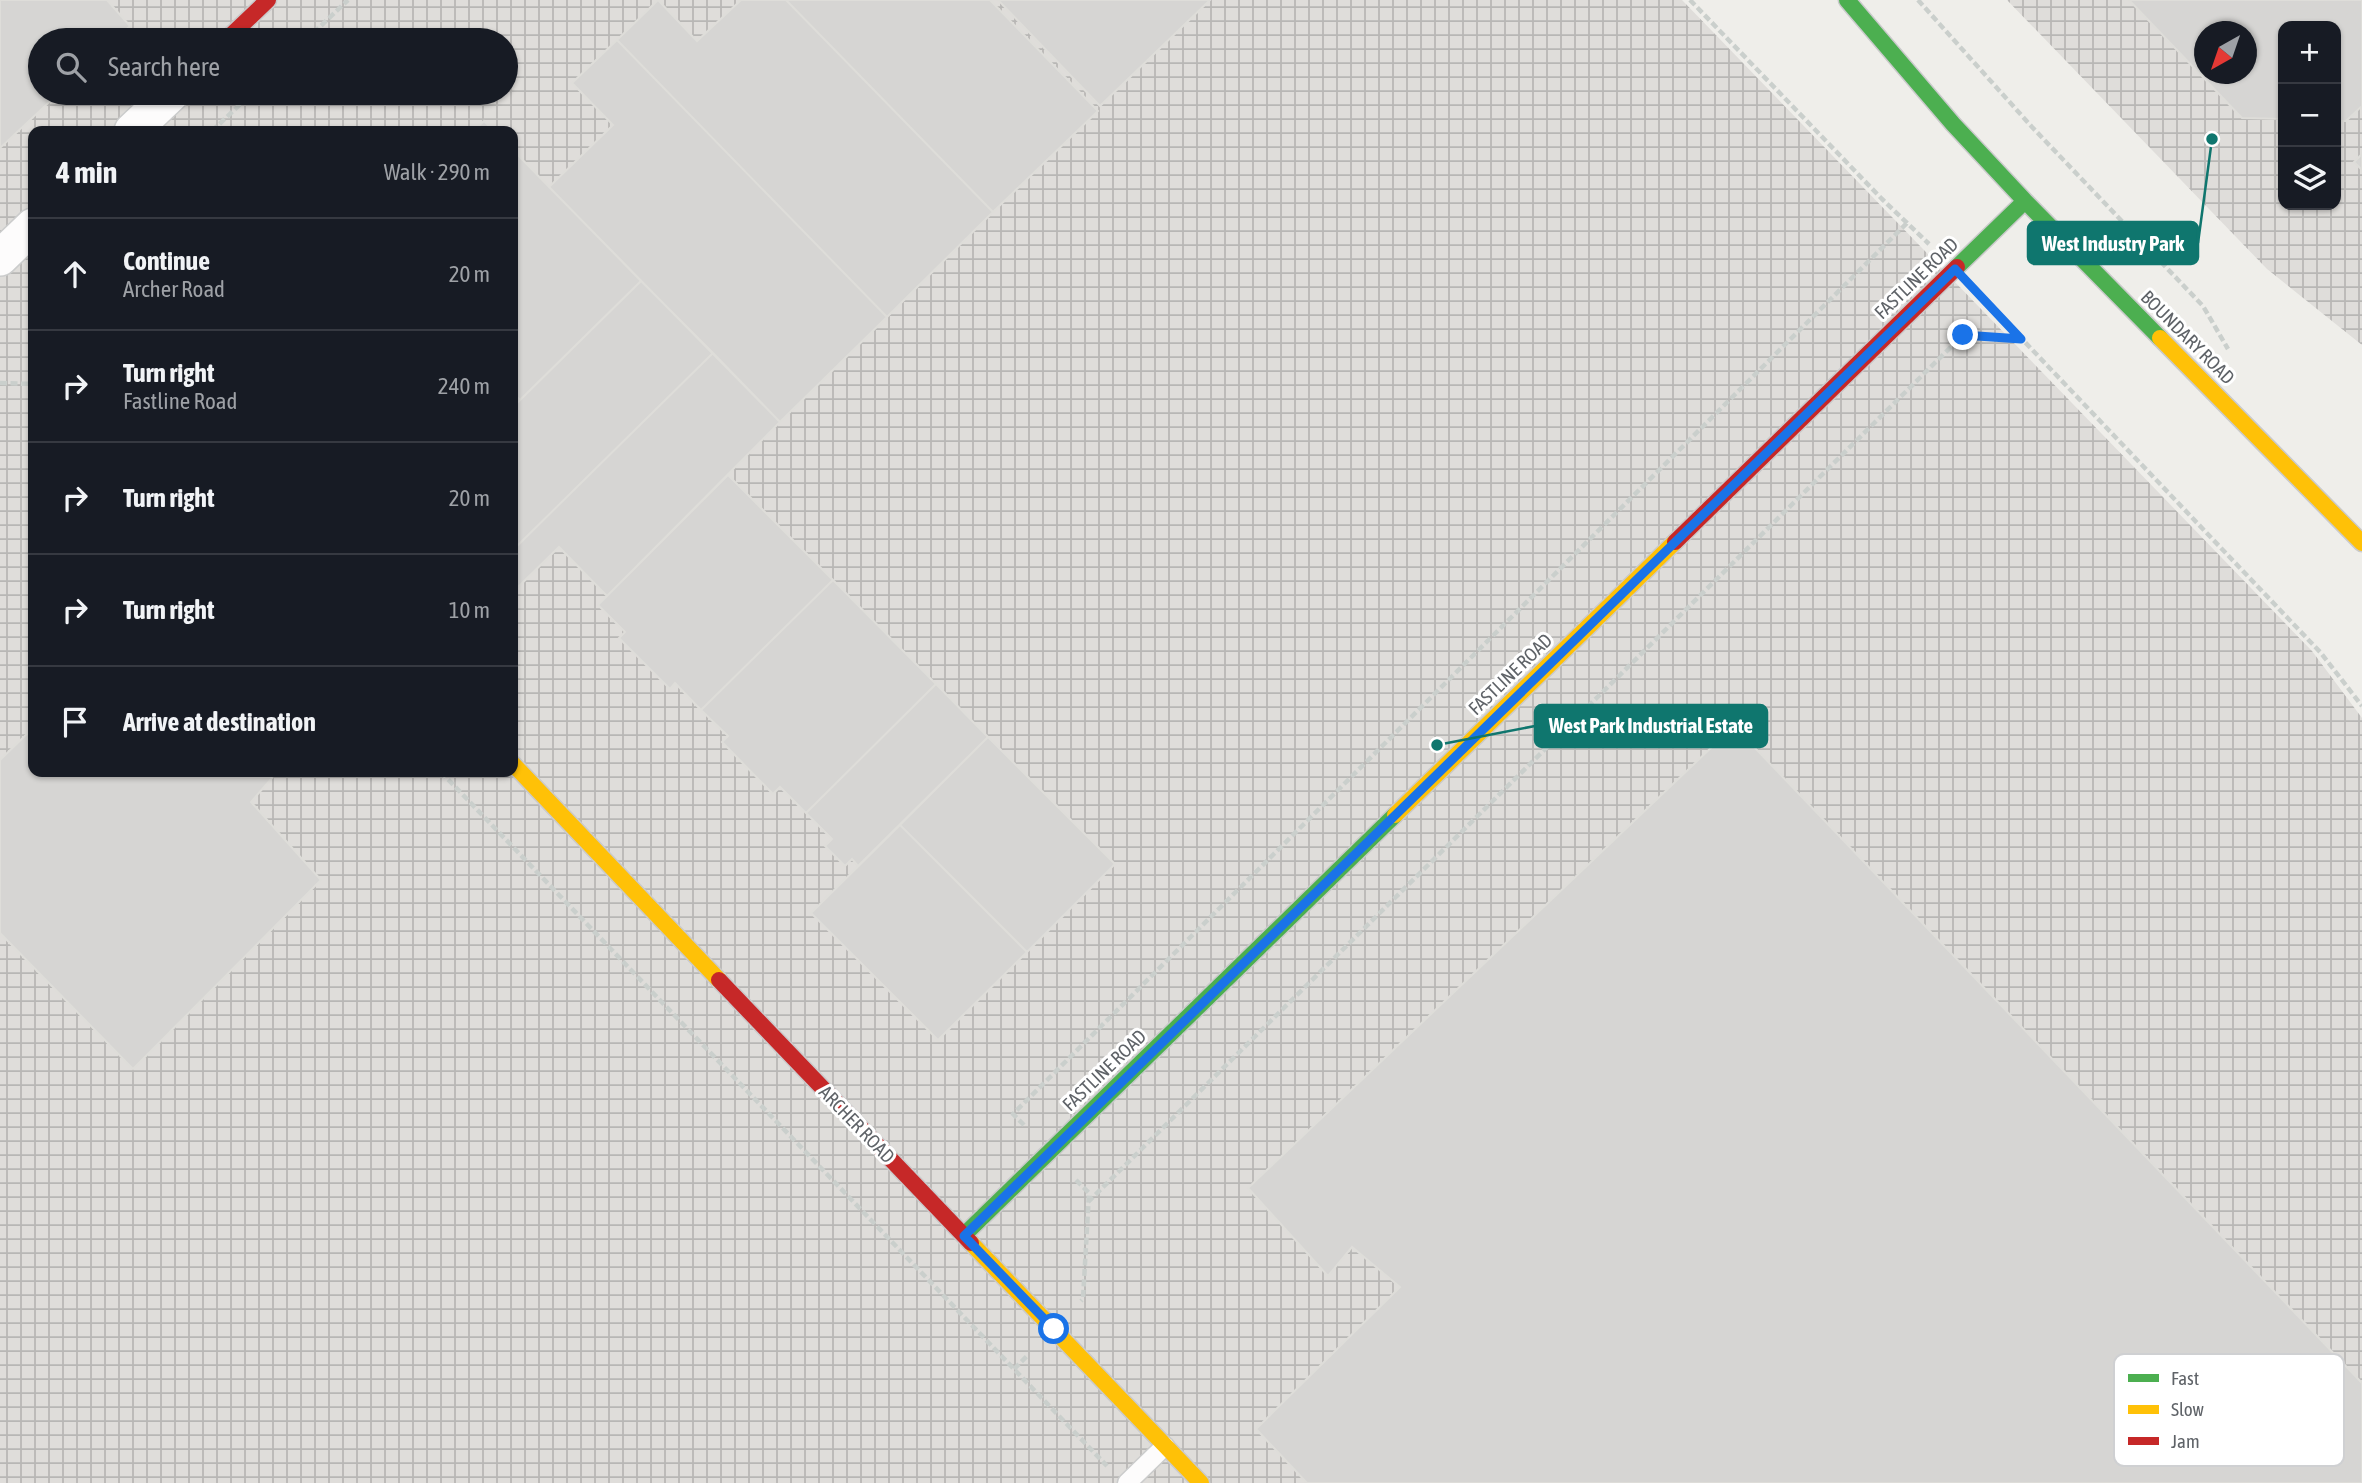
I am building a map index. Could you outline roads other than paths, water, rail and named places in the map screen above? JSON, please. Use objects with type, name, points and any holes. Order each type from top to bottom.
[{"type":"street","points":[[239,28],[268,0]]},
{"type":"street","name":"BOUNDARY ROAD","points":[[1847,0],[1953,124],[2025,201],[2362,543]]},
{"type":"street","points":[[137,126],[159,105]]},
{"type":"street","name":"FASTLINE ROAD","points":[[964,1236],[2025,201]]},
{"type":"street","name":"ARCHER ROAD","points":[[518,769],[1201,1483]]},
{"type":"lane","points":[[1121,1478],[1166,1446]]},
{"type":"place","name":"West Industry Park","points":[[2212,139]]},
{"type":"place","name":"West Park Industrial Estate","points":[[1437,745]]}]
